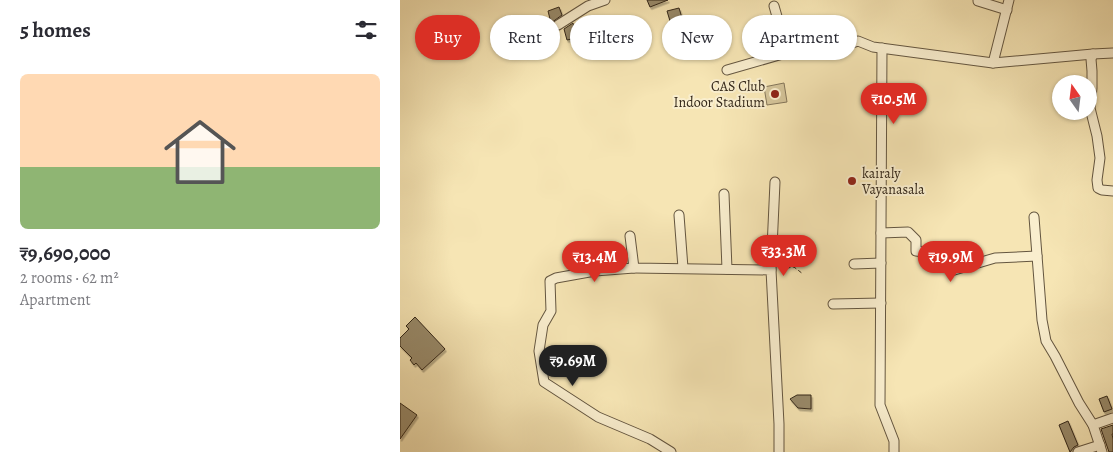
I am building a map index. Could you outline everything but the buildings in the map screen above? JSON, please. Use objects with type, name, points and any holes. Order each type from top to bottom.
[{"type":"street","points":[[560,24],[588,6],[605,0]]},
{"type":"street","points":[[978,0],[1007,10]]},
{"type":"street","points":[[994,63],[1009,0]]},
{"type":"street","points":[[774,6],[777,15]]},
{"type":"street","points":[[857,41],[873,47],[994,63],[1113,53]]},
{"type":"street","points":[[882,48],[880,405],[894,440],[894,452]]},
{"type":"street","points":[[1093,54],[1091,59],[1092,88],[1090,108],[1100,158],[1097,180],[1098,188],[1113,191]]},
{"type":"street","points":[[726,70],[760,60]]},
{"type":"street","points":[[775,182],[771,270],[779,452]]},
{"type":"street","points":[[724,194],[726,269]]},
{"type":"street","points":[[679,216],[683,268]]},
{"type":"street","points":[[1034,217],[1042,320],[1046,342],[1056,356],[1093,425],[1101,449],[1078,452]]},
{"type":"street","points":[[881,233],[908,232],[916,240],[916,251],[931,253],[951,271],[995,258],[1036,256]]},
{"type":"street","points":[[630,236],[634,268]]},
{"type":"street","points":[[854,264],[881,263]]},
{"type":"street","points":[[671,452],[650,439],[598,417],[544,382],[539,351],[542,325],[551,311],[550,281],[556,278],[634,268],[771,270]]},
{"type":"street","points":[[833,304],[881,303]]},
{"type":"street","points":[[1093,425],[1113,418]]},
{"type":"path","points":[[771,270],[794,267],[803,274]]},
{"type":"shaded area","name":"CAS Club Indoor Stadium","points":[[784,83],[787,102],[767,105],[764,87]]},
{"type":"place","name":"CAS Club Indoor Stadium","points":[[775,94]]},
{"type":"place","name":"kairaly Vayanasala","points":[[852,181]]}]
